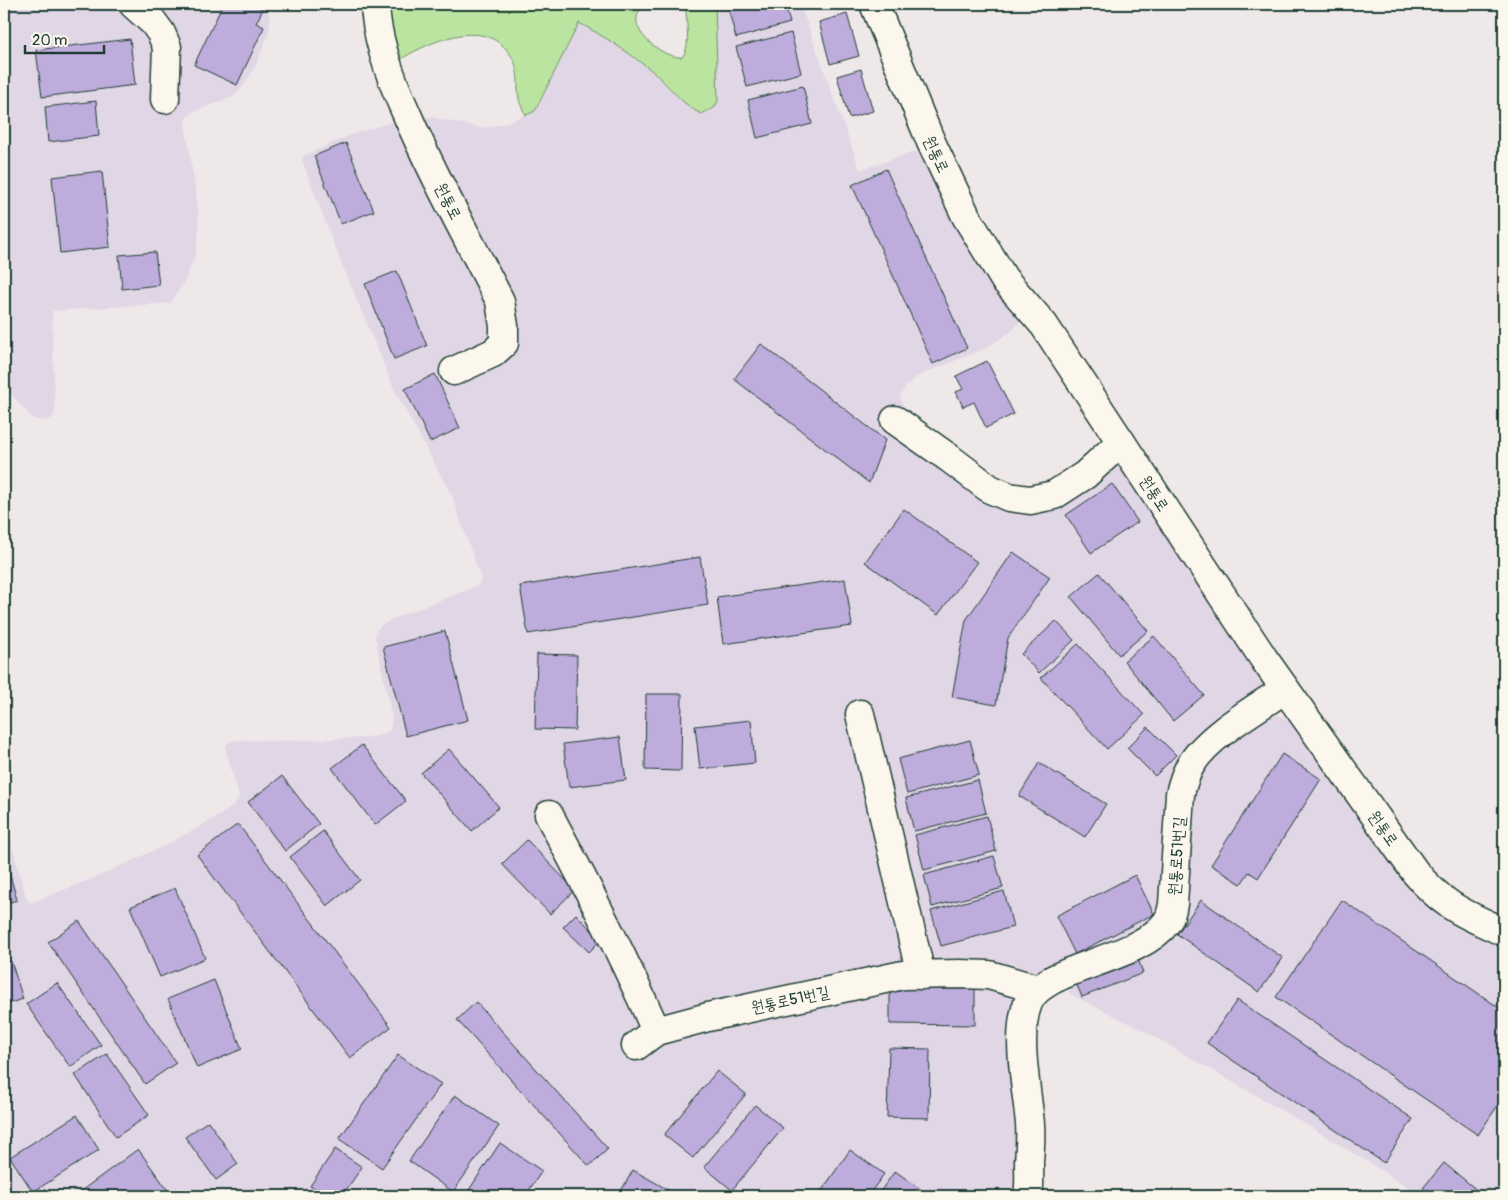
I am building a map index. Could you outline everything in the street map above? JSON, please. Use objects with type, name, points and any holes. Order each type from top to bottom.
[{"type":"street","points":[[133,4],[153,22],[161,33],[167,47],[164,99]]},
{"type":"street","name":"원통로","points":[[375,4],[379,30],[392,80],[424,155],[500,301],[504,326],[504,343],[493,353],[454,371]]},
{"type":"street","name":"원통로","points":[[874,4],[931,142],[966,216],[1004,279],[1044,325],[1264,659],[1415,872],[1429,888],[1448,904],[1504,932]]},
{"type":"street","points":[[895,420],[990,489],[1009,497],[1030,500],[1054,495],[1085,475],[1121,442]]},
{"type":"street","name":"원통로51번길","points":[[549,815],[634,980],[646,1039],[708,1017],[800,996],[903,976],[989,975],[1037,988],[1138,944],[1167,922],[1173,904],[1180,794],[1183,781],[1190,766],[1209,743],[1221,733],[1285,689]]},
{"type":"street","points":[[860,714],[921,975]]},
{"type":"street","points":[[1028,1196],[1030,1127],[1022,1031],[1029,1001],[1037,988]]},
{"type":"shaded area","points":[[4,4],[268,4],[270,23],[268,36],[254,69],[240,91],[233,97],[193,112],[186,118],[185,124],[198,207],[199,233],[195,256],[185,280],[171,303],[52,311],[55,414],[51,419],[41,421],[32,418],[4,386]]},
{"type":"shaded area","points":[[715,4],[800,4],[860,170],[917,151],[946,206],[986,272],[1018,316],[1019,322],[1013,330],[986,348],[922,374],[911,381],[900,397],[903,406],[999,479],[1015,486],[1031,488],[1048,485],[1108,443],[1263,684],[1261,691],[1206,733],[1167,895],[1152,924],[1040,977],[1021,1196],[5,1196],[4,818],[27,900],[31,903],[101,875],[166,845],[224,813],[234,805],[239,796],[225,748],[229,742],[238,740],[275,741],[362,738],[382,735],[390,730],[392,718],[375,635],[379,627],[390,620],[479,585],[481,579],[452,496],[394,389],[336,250],[302,160],[303,156],[358,132],[393,122],[425,116],[482,128],[503,124],[535,111],[579,23],[603,35],[652,71],[692,110],[701,114],[718,101]]},
{"type":"shaded area","points":[[1269,715],[1279,715],[1289,720],[1393,857],[1504,943],[1504,1196],[1420,1196],[1307,1125],[1139,1028],[1070,994],[1068,987],[1183,914],[1188,899],[1192,803],[1199,777],[1215,754],[1238,734]]},
{"type":"green space","points":[[386,4],[599,4],[617,8],[622,4],[646,4],[640,9],[637,17],[640,31],[645,38],[660,50],[675,57],[682,57],[687,46],[686,4],[715,4],[718,101],[714,108],[701,114],[687,105],[642,63],[607,39],[579,23],[535,111],[526,115],[518,96],[515,63],[507,50],[496,41],[483,36],[469,34],[455,36],[440,40],[401,59],[390,28]]},
{"type":"building","points":[[223,4],[251,4],[263,9],[256,23],[264,27],[237,85],[194,65]]},
{"type":"building","points":[[727,4],[785,4],[790,23],[736,38]]},
{"type":"building","points":[[847,14],[859,56],[830,64],[819,22]]},
{"type":"building","points":[[791,33],[801,73],[747,87],[736,47]]},
{"type":"building","points":[[130,39],[135,85],[42,97],[36,50]]},
{"type":"building","points":[[861,69],[873,111],[849,118],[837,76]]},
{"type":"building","points":[[803,86],[812,124],[757,138],[748,100]]},
{"type":"building","points":[[96,101],[99,136],[48,142],[45,107]]},
{"type":"building","points":[[346,143],[374,211],[341,224],[314,156]]},
{"type":"building","points":[[886,169],[967,348],[933,364],[852,185]]},
{"type":"building","points":[[102,171],[110,247],[60,253],[52,177]]},
{"type":"building","points":[[155,252],[159,285],[122,289],[119,255]]},
{"type":"building","points":[[397,271],[427,346],[394,359],[365,284]]},
{"type":"building","points":[[761,344],[885,440],[869,483],[734,379]]},
{"type":"building","points":[[987,361],[1014,414],[986,428],[974,402],[963,407],[956,392],[963,389],[956,376]]},
{"type":"building","points":[[435,374],[460,428],[430,442],[405,389]]},
{"type":"building","points":[[1112,484],[1138,522],[1091,553],[1066,515]]},
{"type":"building","points":[[904,509],[977,562],[938,615],[865,562]]},
{"type":"building","points":[[1013,552],[1050,577],[1008,638],[996,705],[952,697],[966,620]]},
{"type":"building","points":[[700,557],[708,605],[528,634],[520,586]]},
{"type":"building","points":[[1099,573],[1148,631],[1119,655],[1071,597]]},
{"type":"building","points":[[845,579],[852,626],[723,644],[717,597]]},
{"type":"building","points":[[1056,621],[1074,640],[1039,673],[1021,654]]},
{"type":"building","points":[[445,631],[468,720],[406,736],[383,647]]},
{"type":"building","points":[[1154,636],[1204,695],[1173,721],[1124,661]]},
{"type":"building","points":[[1078,644],[1144,715],[1107,749],[1041,678]]},
{"type":"building","points":[[537,654],[577,655],[575,730],[535,729]]},
{"type":"building","points":[[646,694],[682,694],[681,771],[645,770]]},
{"type":"building","points":[[751,720],[755,763],[700,769],[695,726]]},
{"type":"building","points":[[1148,727],[1176,755],[1155,776],[1127,748]]},
{"type":"building","points":[[620,737],[626,780],[569,787],[563,744]]},
{"type":"building","points":[[970,740],[979,775],[907,794],[898,759]]},
{"type":"building","points":[[362,745],[406,801],[375,825],[332,768]]},
{"type":"building","points":[[449,749],[499,807],[472,831],[421,773]]},
{"type":"building","points":[[1282,754],[1321,779],[1258,878],[1249,872],[1241,884],[1211,865]]},
{"type":"building","points":[[1039,763],[1106,804],[1085,837],[1019,796]]},
{"type":"building","points":[[282,776],[319,824],[285,851],[248,802]]},
{"type":"building","points":[[978,780],[986,813],[914,831],[906,798]]},
{"type":"building","points":[[987,816],[996,851],[924,870],[915,835]]},
{"type":"building","points":[[238,824],[391,1027],[350,1058],[197,855]]},
{"type":"building","points":[[323,831],[360,880],[327,906],[290,857]]},
{"type":"building","points":[[527,840],[575,890],[550,914],[502,864]]},
{"type":"building","points":[[994,856],[1003,888],[932,907],[924,875]]},
{"type":"building","points":[[7,864],[17,900],[4,904],[4,865]]},
{"type":"building","points":[[1135,875],[1154,914],[1075,954],[1056,916]]},
{"type":"building","points":[[175,888],[205,958],[160,977],[130,907]]},
{"type":"building","points":[[1004,891],[1013,927],[941,946],[931,911]]},
{"type":"building","points":[[1201,900],[1283,958],[1259,992],[1177,934]]},
{"type":"building","points":[[1342,900],[1504,1011],[1504,1096],[1478,1135],[1276,997]]},
{"type":"building","points":[[576,914],[601,940],[589,952],[563,927]]},
{"type":"building","points":[[79,921],[176,1063],[145,1084],[48,942]]},
{"type":"building","points":[[1138,959],[1143,973],[1082,997],[1076,983]]},
{"type":"building","points":[[11,961],[23,999],[4,1005],[4,964]]},
{"type":"building","points":[[214,980],[242,1049],[197,1068],[168,999]]},
{"type":"building","points":[[57,983],[101,1045],[70,1067],[26,1004]]},
{"type":"building","points":[[890,989],[975,989],[975,1025],[890,1024]]},
{"type":"building","points":[[1237,1000],[1413,1119],[1384,1163],[1207,1043]]},
{"type":"building","points":[[476,1002],[608,1149],[589,1166],[457,1020]]},
{"type":"building","points":[[889,1048],[930,1049],[929,1118],[887,1117]]},
{"type":"building","points":[[107,1054],[149,1115],[116,1137],[75,1075]]},
{"type":"building","points":[[398,1055],[441,1084],[382,1168],[339,1139]]},
{"type":"building","points":[[717,1071],[746,1094],[693,1158],[664,1135]]},
{"type":"building","points":[[455,1095],[499,1126],[453,1192],[409,1161]]},
{"type":"building","points":[[755,1105],[783,1128],[732,1190],[704,1167]]},
{"type":"building","points":[[77,1115],[99,1150],[33,1192],[10,1157]]},
{"type":"building","points":[[208,1121],[238,1164],[216,1180],[185,1137]]},
{"type":"building","points":[[500,1143],[542,1171],[525,1196],[465,1196]]},
{"type":"building","points":[[138,1149],[172,1196],[74,1196]]},
{"type":"building","points":[[335,1149],[362,1167],[342,1196],[326,1196],[310,1186]]},
{"type":"building","points":[[850,1150],[884,1174],[868,1196],[818,1196]]},
{"type":"building","points":[[1444,1163],[1484,1196],[1433,1196],[1423,1188]]},
{"type":"building","points":[[633,1170],[679,1196],[618,1196]]},
{"type":"building","points":[[895,1171],[926,1193],[924,1196],[877,1196]]}]
